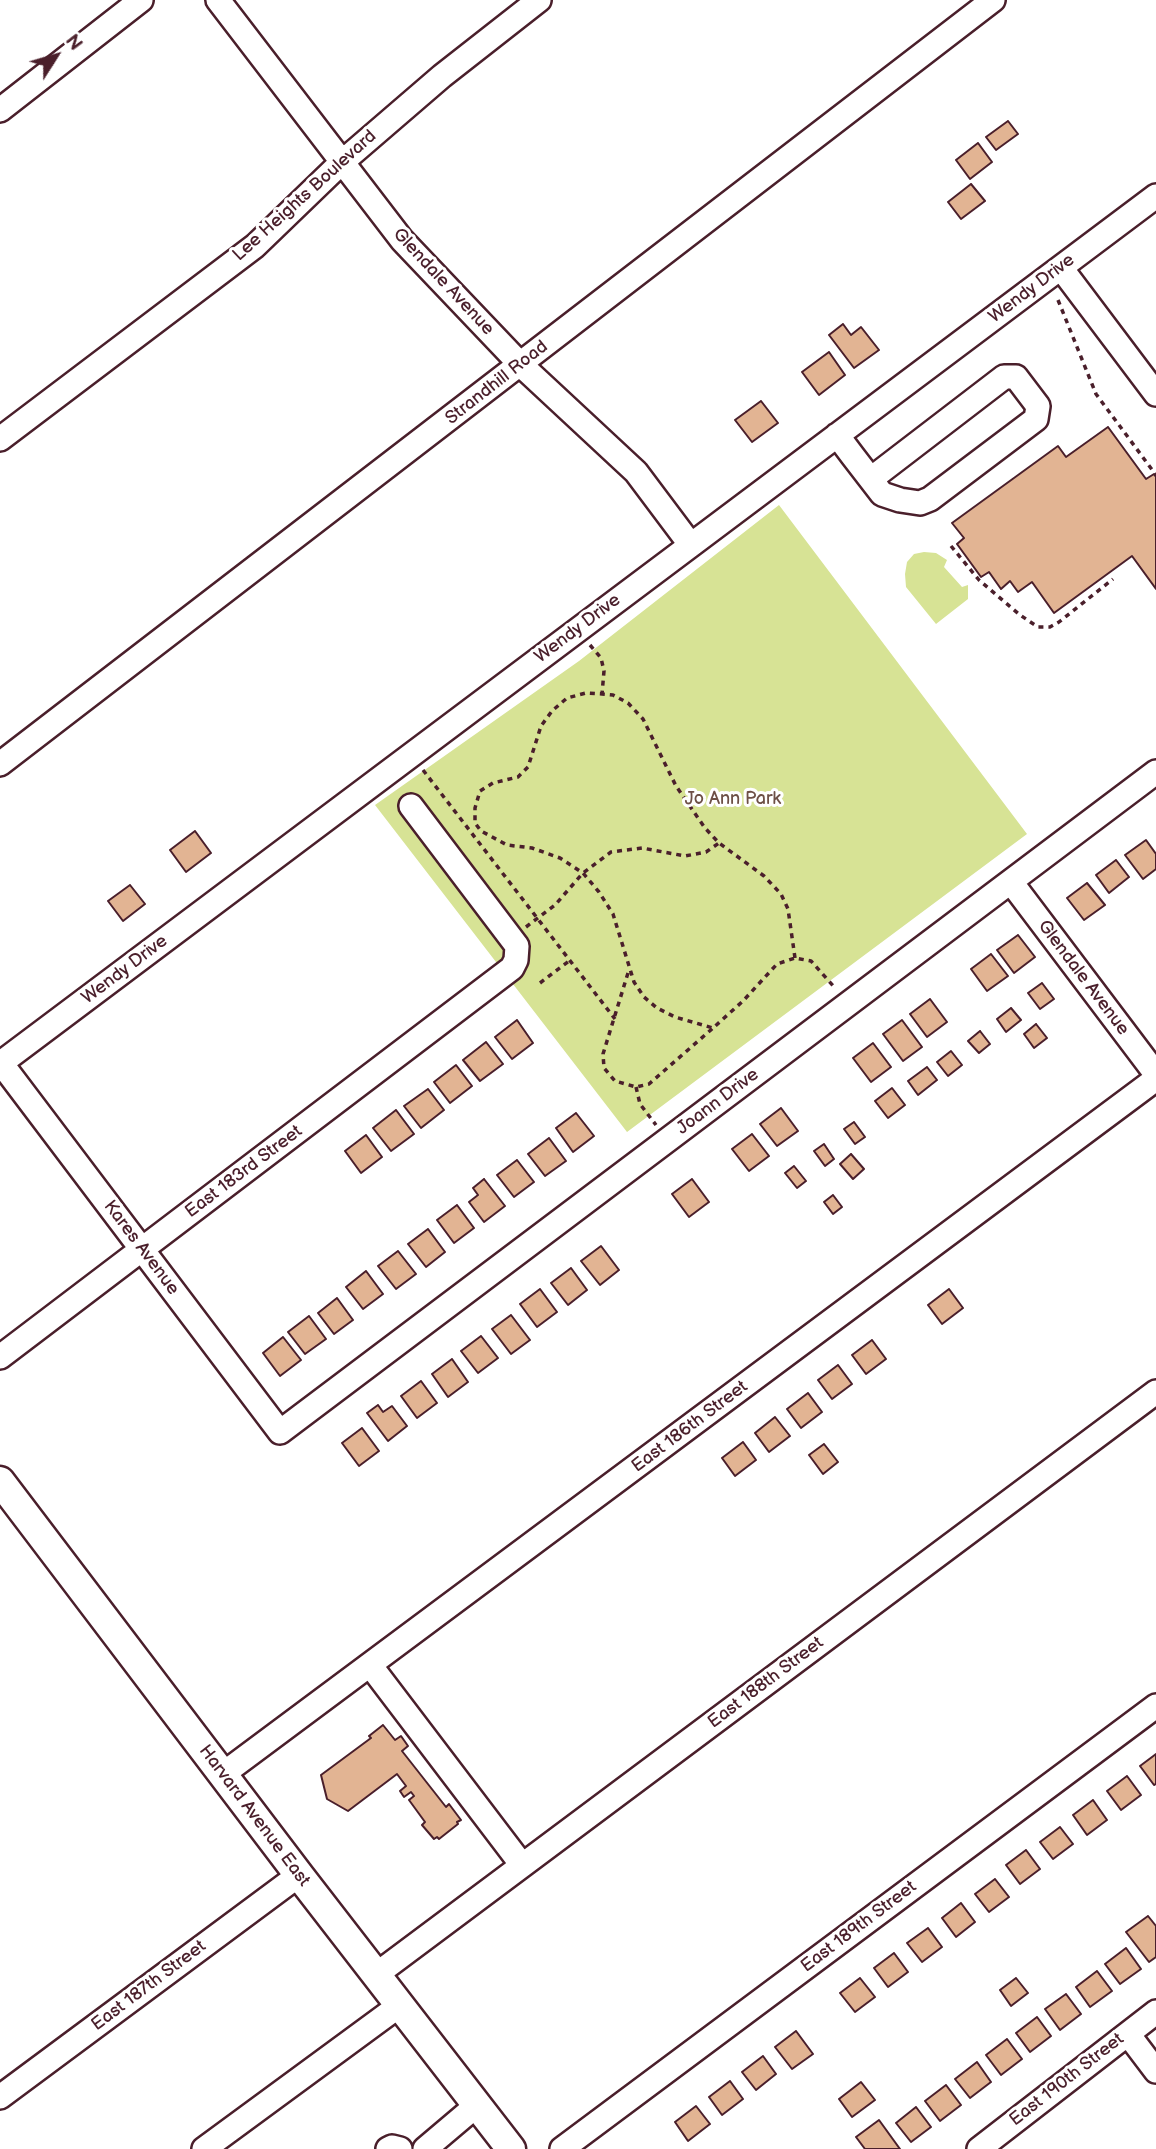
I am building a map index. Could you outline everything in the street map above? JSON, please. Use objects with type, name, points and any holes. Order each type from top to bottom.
[{"type":"main road","name":"Harvard Avenue East","points":[[0,1481],[511,2149]]},
{"type":"street","points":[[0,110],[141,0]]},
{"type":"street","name":"Glendale Avenue","points":[[218,0],[402,240],[521,365],[636,472],[690,544]]},
{"type":"street","name":"Lee Heights Boulevard","points":[[0,439],[255,246],[341,163],[442,76],[540,0]]},
{"type":"street","name":"Strandhill Road","points":[[0,764],[993,0]]},
{"type":"street","name":"Wendy Drive","points":[[1,1063],[1156,196]]},
{"type":"street","points":[[1061,268],[1156,394]]},
{"type":"street","points":[[837,435],[882,494],[920,503],[930,499],[1036,419],[1038,406],[1016,377],[1004,377],[871,479]]},
{"type":"street","name":"Joann Drive","points":[[280,1432],[1156,772]]},
{"type":"street","name":"East 183rd Street","points":[[0,1357],[512,968],[516,960],[517,946],[411,806]]},
{"type":"street","name":"Glendale Avenue","points":[[1011,881],[1156,1077]]},
{"type":"street","name":"Kares Avenue","points":[[1,1063],[280,1432]]},
{"type":"street","name":"East 186th Street","points":[[223,1774],[1156,1077]]},
{"type":"street","name":"East 188th Street","points":[[377,1974],[1156,1392]]},
{"type":"street","points":[[370,1665],[523,1865]]},
{"type":"street","name":"East 189th Street","points":[[562,2149],[1156,1706]]},
{"type":"street","name":"East 187th Street","points":[[0,2097],[299,1875]]},
{"type":"street","points":[[204,2149],[229,2142],[400,2005]]},
{"type":"street","name":"East 190th Street","points":[[979,2149],[1156,2012]]},
{"type":"street","points":[[1128,2034],[1156,2071]]},
{"type":"street","points":[[425,2149],[477,2105]]},
{"type":"street","points":[[388,2149],[400,2149]]},
{"type":"path","points":[[1055,292],[1096,394],[1156,475]]},
{"type":"path","points":[[951,546],[979,580],[1038,627],[1050,627],[1059,622],[1113,579]]},
{"type":"path","points":[[589,643],[601,658],[604,671],[602,694]]},
{"type":"path","points":[[713,1028],[675,1017],[657,1008],[644,997],[628,971],[613,914],[600,892],[583,873],[559,858],[532,848],[507,845],[481,831],[475,823],[475,808],[480,791],[493,783],[518,777],[528,767],[541,726],[552,710],[567,698],[586,693],[613,695],[628,703],[643,719],[676,786],[705,828],[719,843],[764,876],[781,894],[788,909],[795,958]]},
{"type":"path","points":[[422,768],[614,1019]]},
{"type":"path","points":[[537,919],[555,905],[583,873],[611,852],[642,848],[685,856],[706,852],[719,843]]},
{"type":"path","points":[[628,971],[603,1054],[604,1068],[615,1081],[636,1087],[649,1084],[743,1000],[777,964],[795,958],[811,961],[836,989]]},
{"type":"path","points":[[540,983],[570,961]]},
{"type":"path","points":[[636,1087],[640,1104],[656,1125]]},
{"type":"green space","name":"Jo Ann Park","points":[[779,505],[1027,834],[627,1132],[375,805],[579,661]]},
{"type":"green space","points":[[936,553],[947,560],[944,567],[962,587],[968,585],[968,599],[936,624],[906,587],[907,562],[914,554]]},
{"type":"building","points":[[1008,121],[1018,134],[996,150],[986,137]]},
{"type":"building","points":[[978,143],[992,162],[970,179],[956,160]]},
{"type":"building","points":[[971,184],[985,201],[961,219],[948,202]]},
{"type":"building","points":[[843,324],[851,335],[861,327],[879,350],[854,368],[829,335]]},
{"type":"building","points":[[829,352],[845,375],[819,395],[802,372]]},
{"type":"building","points":[[761,401],[778,423],[752,442],[735,420]]},
{"type":"building","points":[[1108,427],[1146,479],[1154,474],[1156,477],[1156,589],[1132,556],[1054,613],[1032,582],[1018,592],[1010,581],[1001,589],[989,572],[981,577],[957,544],[964,538],[952,523],[1058,446],[1066,457]]},
{"type":"building","points":[[195,831],[211,853],[186,872],[170,850]]},
{"type":"building","points":[[1146,840],[1156,854],[1156,869],[1143,879],[1125,855]]},
{"type":"building","points":[[1116,860],[1129,877],[1109,893],[1096,875]]},
{"type":"building","points":[[1087,883],[1105,905],[1084,920],[1067,898]]},
{"type":"building","points":[[130,885],[145,904],[123,921],[108,901]]},
{"type":"building","points":[[1018,935],[1035,957],[1014,973],[997,950]]},
{"type":"building","points":[[991,954],[1008,976],[987,991],[971,969]]},
{"type":"building","points":[[1042,983],[1054,999],[1040,1009],[1028,993]]},
{"type":"building","points":[[930,999],[947,1022],[927,1037],[910,1014]]},
{"type":"building","points":[[1011,1008],[1021,1020],[1006,1032],[997,1019]]},
{"type":"building","points":[[517,1020],[533,1043],[512,1059],[495,1037]]},
{"type":"building","points":[[902,1020],[922,1047],[903,1061],[883,1034]]},
{"type":"building","points":[[1036,1024],[1047,1038],[1034,1048],[1024,1034]]},
{"type":"building","points":[[980,1031],[990,1044],[979,1053],[968,1041]]},
{"type":"building","points":[[486,1042],[503,1064],[480,1081],[463,1060]]},
{"type":"building","points":[[873,1043],[891,1067],[871,1082],[853,1058]]},
{"type":"building","points":[[951,1051],[962,1065],[948,1076],[937,1062]]},
{"type":"building","points":[[456,1065],[472,1086],[450,1103],[434,1082]]},
{"type":"building","points":[[927,1067],[937,1080],[918,1095],[908,1081]]},
{"type":"building","points":[[892,1088],[905,1105],[888,1118],[875,1101]]},
{"type":"building","points":[[428,1089],[444,1110],[421,1128],[404,1106]]},
{"type":"building","points":[[781,1108],[798,1131],[777,1146],[760,1124]]},
{"type":"building","points":[[396,1110],[414,1134],[391,1151],[373,1128]]},
{"type":"building","points":[[576,1113],[594,1136],[573,1152],[556,1128]]},
{"type":"building","points":[[854,1122],[865,1137],[855,1144],[844,1129]]},
{"type":"building","points":[[752,1134],[769,1156],[749,1171],[732,1149]]},
{"type":"building","points":[[366,1135],[382,1157],[361,1173],[345,1151]]},
{"type":"building","points":[[549,1138],[566,1161],[545,1176],[528,1154]]},
{"type":"building","points":[[824,1144],[834,1159],[825,1166],[814,1151]]},
{"type":"building","points":[[851,1154],[864,1169],[853,1179],[840,1164]]},
{"type":"building","points":[[517,1160],[534,1182],[514,1197],[497,1175]]},
{"type":"building","points":[[794,1166],[806,1181],[797,1188],[785,1173]]},
{"type":"building","points":[[484,1179],[505,1206],[484,1222],[469,1202],[478,1195],[473,1188]]},
{"type":"building","points":[[692,1179],[709,1202],[689,1217],[672,1194]]},
{"type":"building","points":[[833,1195],[842,1207],[833,1214],[824,1202]]},
{"type":"building","points":[[457,1205],[474,1228],[454,1243],[437,1220]]},
{"type":"building","points":[[428,1229],[445,1252],[426,1267],[408,1244]]},
{"type":"building","points":[[601,1246],[619,1270],[600,1285],[581,1261]]},
{"type":"building","points":[[398,1251],[416,1274],[396,1289],[378,1266]]},
{"type":"building","points":[[571,1268],[587,1290],[568,1305],[551,1283]]},
{"type":"building","points":[[366,1271],[383,1294],[363,1309],[346,1287]]},
{"type":"building","points":[[540,1289],[557,1312],[537,1327],[520,1304]]},
{"type":"building","points":[[949,1289],[963,1308],[942,1324],[928,1305]]},
{"type":"building","points":[[337,1298],[353,1320],[334,1334],[318,1313]]},
{"type":"building","points":[[511,1315],[530,1340],[511,1354],[492,1329]]},
{"type":"building","points":[[309,1316],[326,1339],[305,1354],[288,1332]]},
{"type":"building","points":[[481,1336],[498,1358],[478,1373],[461,1351]]},
{"type":"building","points":[[283,1337],[301,1360],[280,1376],[263,1353]]},
{"type":"building","points":[[872,1340],[886,1359],[866,1374],[852,1355]]},
{"type":"building","points":[[452,1359],[468,1382],[448,1397],[432,1374]]},
{"type":"building","points":[[838,1365],[852,1384],[832,1399],[818,1380]]},
{"type":"building","points":[[421,1381],[437,1403],[417,1418],[401,1396]]},
{"type":"building","points":[[808,1393],[822,1412],[801,1428],[787,1409]]},
{"type":"building","points":[[378,1405],[383,1412],[392,1406],[407,1426],[388,1441],[367,1413]]},
{"type":"building","points":[[775,1417],[790,1436],[769,1452],[755,1433]]},
{"type":"building","points":[[362,1428],[379,1451],[359,1466],[342,1443]]},
{"type":"building","points":[[743,1442],[756,1460],[735,1476],[722,1458]]},
{"type":"building","points":[[824,1444],[838,1462],[823,1474],[809,1455]]},
{"type":"building","points":[[383,1725],[395,1740],[401,1736],[408,1746],[402,1751],[446,1807],[449,1804],[461,1820],[439,1839],[434,1839],[422,1825],[425,1822],[409,1800],[414,1796],[411,1792],[404,1797],[400,1791],[406,1786],[397,1774],[348,1811],[327,1799],[321,1775],[371,1738],[369,1736]]},
{"type":"building","points":[[1156,1754],[1156,1784],[1154,1785],[1140,1766]]},
{"type":"building","points":[[1127,1776],[1141,1795],[1121,1810],[1107,1791]]},
{"type":"building","points":[[1093,1800],[1107,1820],[1087,1835],[1073,1815]]},
{"type":"building","points":[[1060,1827],[1073,1844],[1053,1859],[1040,1842]]},
{"type":"building","points":[[1026,1850],[1040,1869],[1020,1884],[1006,1865]]},
{"type":"building","points":[[995,1879],[1009,1897],[989,1912],[975,1894]]},
{"type":"building","points":[[961,1903],[975,1922],[956,1937],[942,1918]]},
{"type":"building","points":[[1148,1916],[1156,1926],[1156,1957],[1149,1962],[1126,1932]]},
{"type":"building","points":[[928,1928],[942,1947],[922,1962],[907,1943]]},
{"type":"building","points":[[1126,1948],[1141,1969],[1120,1984],[1105,1964]]},
{"type":"building","points":[[894,1953],[908,1972],[888,1987],[874,1968]]},
{"type":"building","points":[[1097,1971],[1112,1991],[1090,2007],[1076,1987]]},
{"type":"building","points":[[860,1978],[875,1997],[855,2012],[840,1993]]},
{"type":"building","points":[[1016,1978],[1028,1993],[1011,2006],[1000,1990]]},
{"type":"building","points":[[1066,1994],[1081,2014],[1060,2030],[1045,2009]]},
{"type":"building","points":[[1037,2017],[1051,2036],[1030,2052],[1016,2033]]},
{"type":"building","points":[[796,2031],[813,2054],[792,2069],[775,2047]]},
{"type":"building","points":[[1007,2039],[1022,2059],[1001,2075],[986,2055]]},
{"type":"building","points":[[763,2056],[776,2074],[756,2090],[742,2072]]},
{"type":"building","points":[[977,2062],[991,2082],[970,2098],[955,2079]]},
{"type":"building","points":[[730,2081],[743,2099],[722,2115],[709,2097]]},
{"type":"building","points":[[861,2082],[875,2100],[852,2117],[839,2099]]},
{"type":"building","points":[[946,2085],[961,2105],[940,2121],[925,2101]]},
{"type":"building","points":[[696,2106],[710,2124],[688,2141],[675,2122]]},
{"type":"building","points":[[916,2107],[931,2127],[911,2142],[896,2123]]},
{"type":"building","points":[[879,2120],[900,2149],[865,2149],[856,2137]]}]
